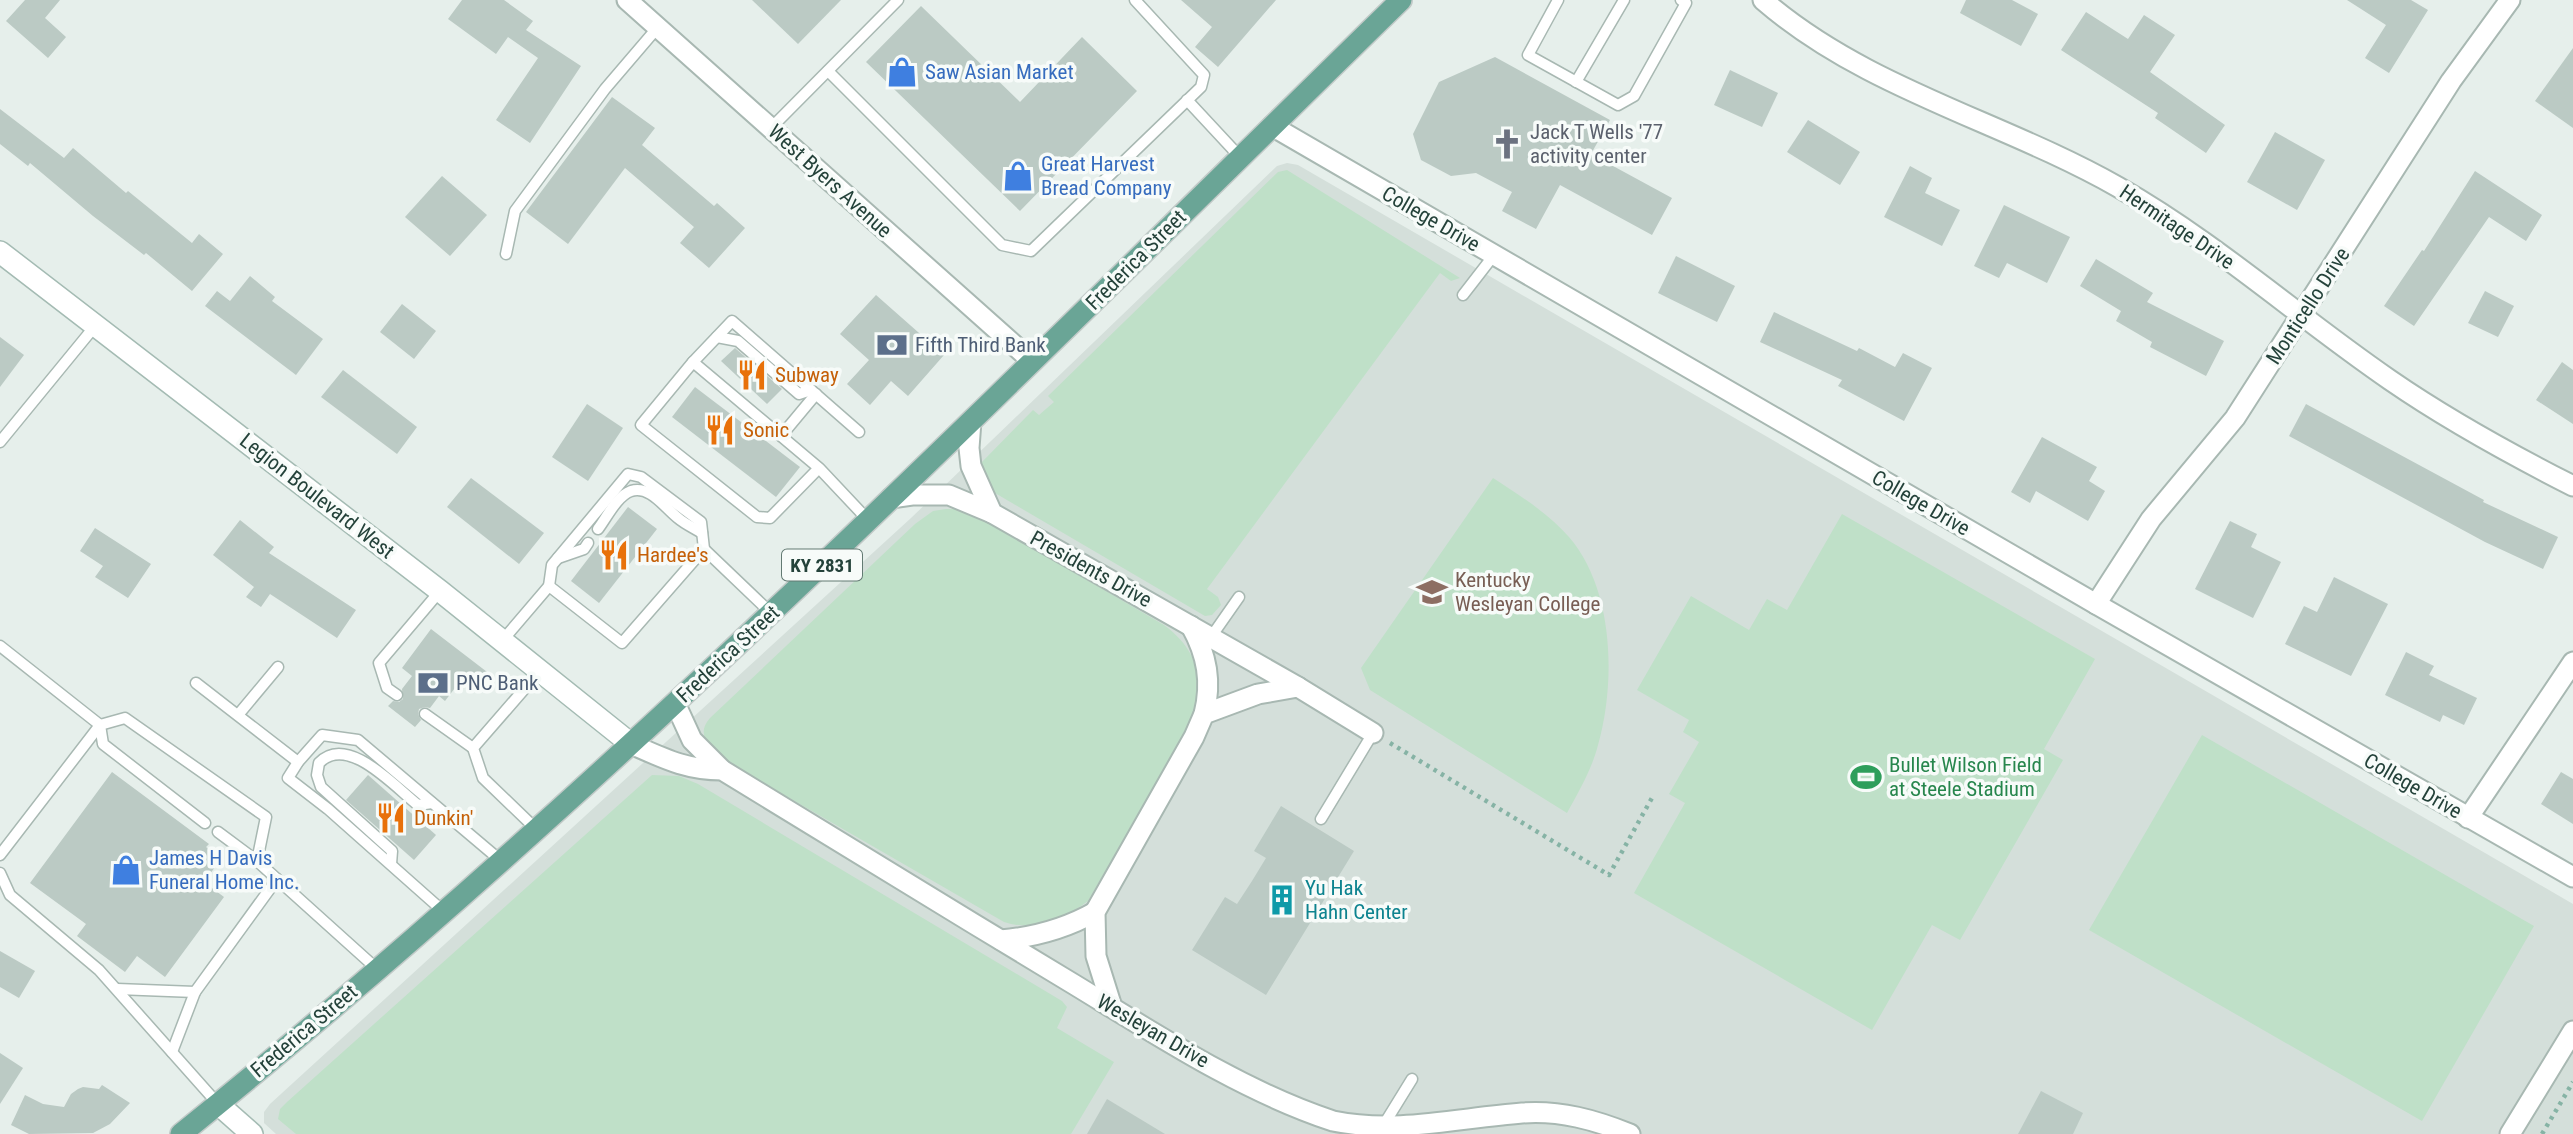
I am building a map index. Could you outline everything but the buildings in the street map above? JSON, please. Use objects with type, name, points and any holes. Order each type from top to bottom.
[{"type":"main road","name":"Frederica Street","points":[[181,1134],[444,912],[631,744],[869,520],[1401,0]]},
{"type":"street","name":"West Byers Avenue","points":[[627,0],[1032,362]]},
{"type":"street","name":"Hermitage Drive","points":[[1763,0],[1836,51],[1914,93],[2079,166],[2119,187],[2189,232],[2388,379],[2449,419],[2573,486]]},
{"type":"street","name":"Monticello Drive","points":[[2096,604],[2151,519],[2235,418],[2303,316],[2451,81],[2510,0]]},
{"type":"street","name":"College Drive","points":[[1272,126],[2573,877]]},
{"type":"street","name":"Legion Boulevard West","points":[[0,252],[502,640],[631,744]]},
{"type":"street","points":[[971,421],[971,466],[992,513]]},
{"type":"street","name":"Presidents Drive","points":[[891,498],[949,495],[992,513],[1298,687],[1373,733]]},
{"type":"street","points":[[1112,1007],[1096,956],[1094,912],[1194,737],[1204,714],[1209,695],[1208,667],[1200,643],[1190,625]]},
{"type":"street","points":[[2469,818],[2573,662]]},
{"type":"street","points":[[1204,714],[1258,694],[1298,687]]},
{"type":"street","name":"Wesleyan Drive","points":[[675,703],[692,740],[722,770],[1112,1007],[1256,1091],[1335,1122],[1380,1130],[1409,1130],[1522,1113],[1560,1114],[1597,1121],[1630,1134]]},
{"type":"street","name":"Wesleyan Drive","points":[[631,744],[677,764],[699,770],[722,770]]},
{"type":"street","points":[[1001,940],[1055,931],[1094,912]]},
{"type":"street","points":[[2510,1134],[2573,1031]]},
{"type":"street","points":[[218,1104],[252,1134]]},
{"type":"lane","points":[[771,128],[898,0]]},
{"type":"lane","points":[[828,71],[1002,245],[1031,251],[1201,87],[1204,75],[1135,0]]},
{"type":"lane","points":[[1558,0],[1528,55],[1618,105],[1634,96],[1686,3],[1681,0]]},
{"type":"lane","points":[[1577,82],[1624,0]]},
{"type":"lane","points":[[506,254],[515,211],[605,89],[657,27]]},
{"type":"lane","points":[[1188,100],[1240,158]]},
{"type":"lane","points":[[1463,295],[1494,255]]},
{"type":"lane","points":[[819,468],[771,518],[757,517],[641,425],[693,362],[732,321],[859,432]]},
{"type":"lane","points":[[0,442],[95,326]]},
{"type":"lane","points":[[717,337],[738,341],[799,394],[814,392]]},
{"type":"lane","points":[[693,362],[819,468],[869,520]]},
{"type":"lane","points":[[781,436],[814,392]]},
{"type":"lane","points":[[502,640],[549,586],[552,565],[628,474],[641,477],[701,522],[704,549],[771,613]]},
{"type":"lane","points":[[598,529],[630,491],[642,490],[654,496],[678,518],[702,533]]},
{"type":"lane","points":[[558,558],[584,548],[588,543]]},
{"type":"lane","points":[[549,586],[622,643],[704,549]]},
{"type":"lane","points":[[397,695],[387,688],[379,663],[440,592]]},
{"type":"lane","points":[[1211,637],[1240,597]]},
{"type":"lane","points":[[0,646],[100,725],[103,744],[205,823]]},
{"type":"lane","points":[[238,715],[278,667]]},
{"type":"lane","points":[[473,748],[540,671]]},
{"type":"lane","points":[[196,683],[298,762]]},
{"type":"lane","points":[[425,714],[473,748],[482,778],[536,829]]},
{"type":"lane","points":[[0,855],[100,725],[125,718],[266,817],[257,861]]},
{"type":"lane","points":[[1321,819],[1373,733]]},
{"type":"lane","points":[[444,912],[288,778],[322,735],[358,740],[500,860]]},
{"type":"lane","points":[[391,864],[392,851],[321,787],[317,775],[319,763],[329,754],[338,752],[359,758],[418,805],[432,803]]},
{"type":"lane","points":[[218,832],[257,861],[377,969]]},
{"type":"lane","points":[[0,873],[10,895],[99,970],[218,1104]]},
{"type":"lane","points":[[172,1052],[195,992],[277,879]]},
{"type":"lane","points":[[117,989],[195,992]]},
{"type":"lane","points":[[1380,1130],[1412,1079]]},
{"type":"path","points":[[1373,733],[1609,875],[1653,796]]},
{"type":"path","points":[[2542,1134],[2573,1082]]},
{"type":"shaded area","name":"Kentucky Wesleyan College","points":[[1287,163],[1298,165],[2573,904],[2573,1134],[276,1134],[264,1123],[264,1112],[270,1104],[911,518],[1277,166]]},
{"type":"green space","points":[[1287,170],[1460,278],[1451,281],[1440,273],[1207,589],[1218,597],[1221,605],[1212,615],[1205,616],[995,493],[989,488],[980,464],[1033,410],[1039,415],[1054,402],[1048,396],[1278,172]]},
{"type":"green space","points":[[1493,478],[1543,512],[1569,537],[1584,558],[1603,609],[1609,665],[1604,720],[1592,763],[1567,813],[1370,690],[1361,668]]},
{"type":"green space","points":[[963,509],[978,516],[1164,625],[1185,645],[1196,667],[1198,691],[1194,719],[1088,901],[1069,914],[1037,925],[1004,922],[725,761],[704,736],[710,718],[915,524],[933,511]]},
{"type":"green space","name":"Bullet Wilson Field at Steele Stadium","points":[[1842,514],[2095,659],[2044,749],[2063,760],[1960,940],[1932,925],[1872,1030],[1634,893],[1685,803],[1669,794],[1699,742],[1683,732],[1689,720],[1637,690],[1691,596],[1749,630],[1767,599],[1787,610]]},
{"type":"green space","points":[[2202,735],[2534,926],[2422,1121],[2089,930]]},
{"type":"green space","points":[[652,775],[679,776],[698,784],[1062,1001],[1067,1007],[1057,1028],[1114,1062],[1071,1134],[296,1134],[278,1119],[280,1109],[287,1102]]},
{"type":"place","name":"Saw Asian Market","points":[[902,72]]},
{"type":"place","name":"Jack T Wells '77 activity center","points":[[1507,144]]},
{"type":"place","name":"Great Harvest Bread Company","points":[[1018,176]]},
{"type":"place","name":"Fifth Third Bank","points":[[892,345]]},
{"type":"place","name":"Subway","points":[[752,375]]},
{"type":"place","name":"Sonic","points":[[720,430]]},
{"type":"place","name":"Hardee's","points":[[614,555]]},
{"type":"place","name":"Kentucky Wesleyan College","points":[[1432,592]]},
{"type":"place","name":"PNC Bank","points":[[433,683]]},
{"type":"place","name":"Bullet Wilson Field at Steele Stadium","points":[[1866,777]]},
{"type":"place","name":"Dunkin'","points":[[391,818]]},
{"type":"place","name":"James H Davis Funeral Home Inc.","points":[[126,870]]},
{"type":"place","name":"Yu Hak Hahn Center","points":[[1282,900]]}]
